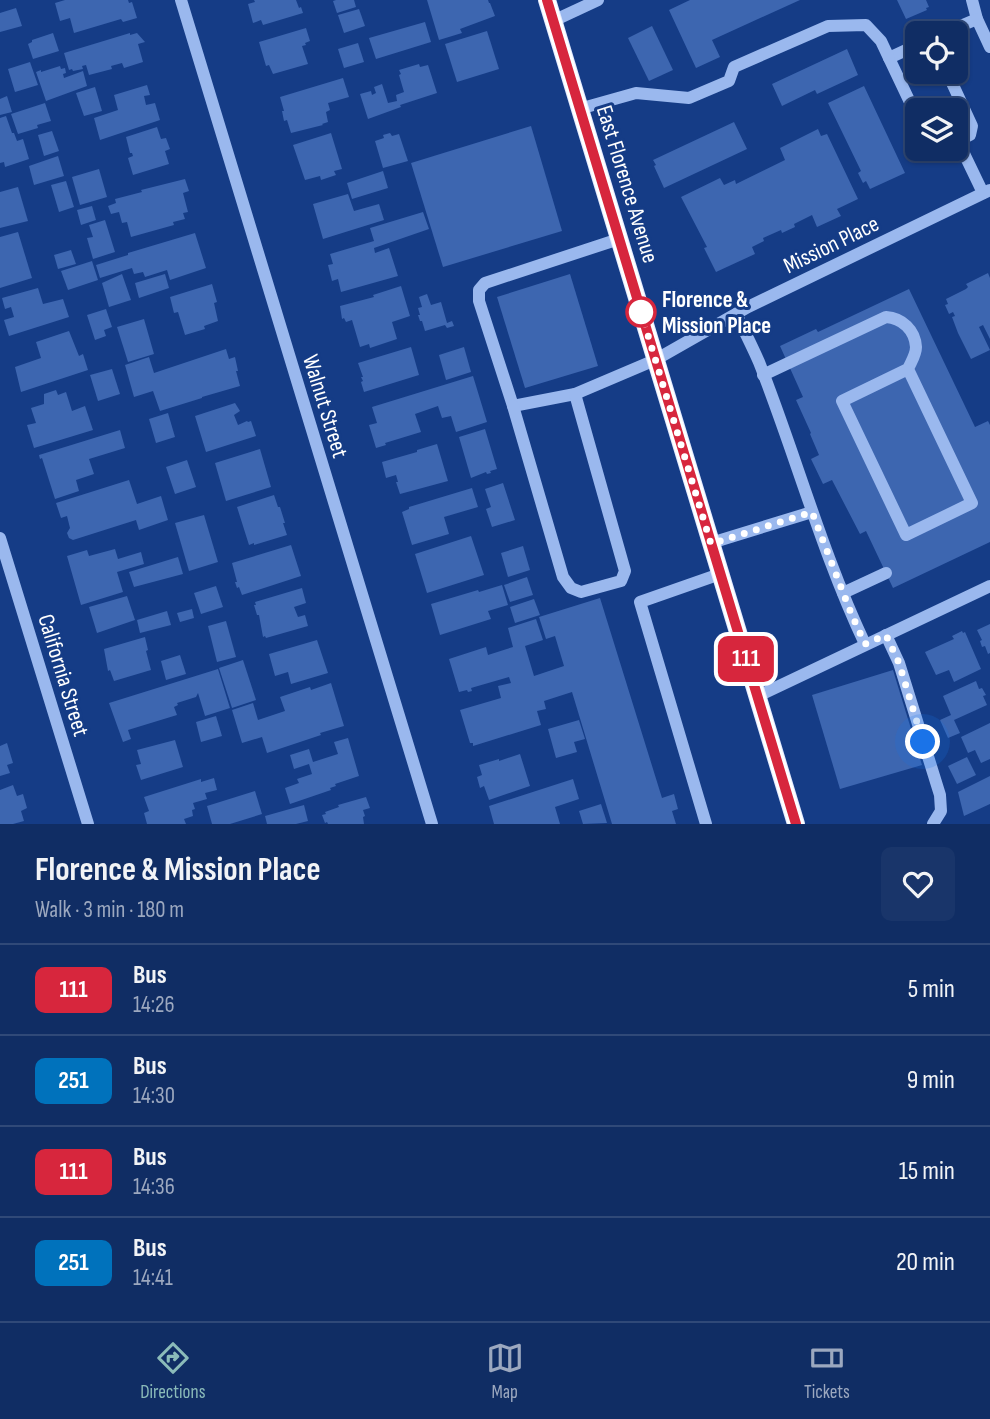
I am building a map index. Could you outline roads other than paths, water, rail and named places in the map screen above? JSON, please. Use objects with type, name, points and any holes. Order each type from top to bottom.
[{"type":"main road","name":"East Florence Avenue","points":[[547,0],[796,824]]},
{"type":"street","name":"Walnut Street","points":[[181,0],[432,824]]},
{"type":"street","points":[[553,21],[598,0]]},
{"type":"street","points":[[972,0],[977,19],[990,47]]},
{"type":"street","points":[[968,23],[977,19]]},
{"type":"street","points":[[579,109],[636,93],[689,98],[729,81],[734,67],[828,26],[866,25],[881,41],[908,98]]},
{"type":"street","points":[[889,58],[905,51]]},
{"type":"street","points":[[968,117],[972,126],[968,136]]},
{"type":"street","points":[[968,160],[986,192]]},
{"type":"street","name":"Mission Place","points":[[513,406],[575,394],[655,360],[736,314],[986,192]]},
{"type":"street","points":[[575,394],[625,571],[621,580],[581,592],[571,588],[562,577],[513,406],[479,302],[479,290],[485,283],[619,239]]},
{"type":"street","points":[[736,314],[763,375],[812,512],[865,644]]},
{"type":"street","points":[[763,375],[886,317],[906,324],[916,350],[908,369],[842,401],[906,535],[972,503],[908,369]]},
{"type":"street","points":[[711,544],[812,512]]},
{"type":"street","name":"California Street","points":[[0,538],[88,824]]},
{"type":"street","points":[[843,593],[886,573]]},
{"type":"street","points":[[706,824],[640,602],[720,574]]},
{"type":"street","points":[[758,696],[990,586]]},
{"type":"street","points":[[886,635],[899,663],[940,795],[941,811],[933,824]]},
{"type":"place","name":"Florence & Mission Place","points":[[641,312]]}]
